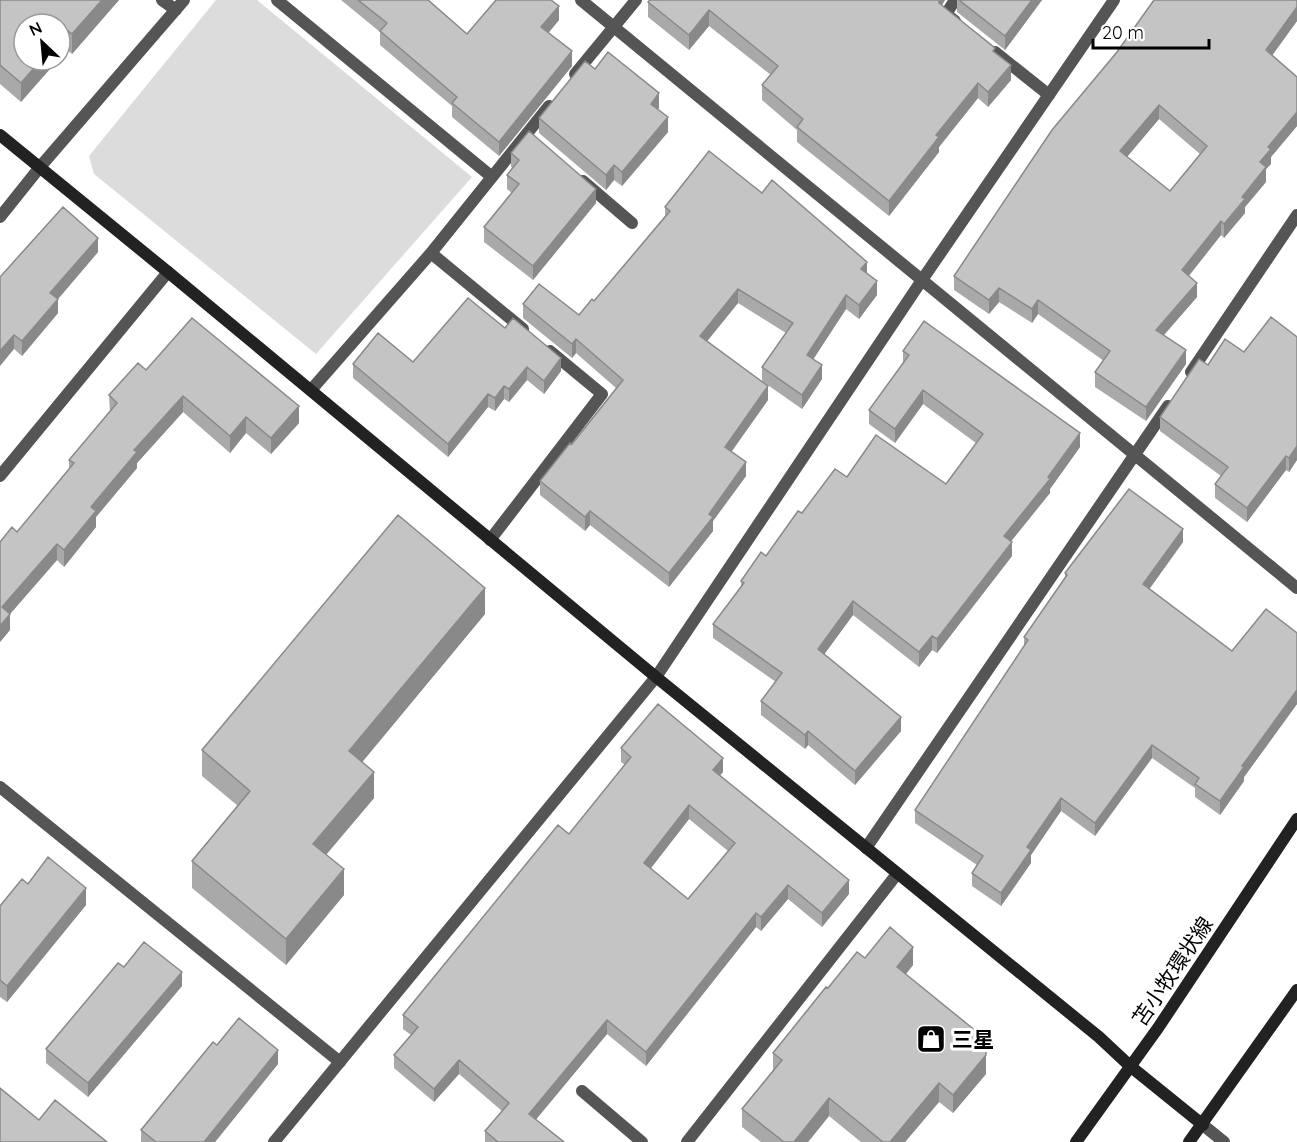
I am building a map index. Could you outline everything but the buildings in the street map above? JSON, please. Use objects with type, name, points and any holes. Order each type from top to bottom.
[{"type":"street","points":[[162,0],[176,10]]},
{"type":"street","points":[[0,217],[184,0]]},
{"type":"street","points":[[277,0],[492,177]]},
{"type":"street","points":[[581,0],[1297,588]]},
{"type":"street","points":[[571,80],[636,0]]},
{"type":"street","points":[[955,0],[946,14],[964,28]]},
{"type":"street","points":[[274,1142],[656,677],[922,280],[1114,0]]},
{"type":"street","points":[[983,43],[1049,95]]},
{"type":"street","points":[[310,390],[431,253],[492,177],[532,137],[556,98]]},
{"type":"street","points":[[0,135],[489,540],[1099,1037],[1130,1066],[1224,1142]]},
{"type":"street","points":[[571,170],[632,223]]},
{"type":"street","points":[[1187,378],[1297,215]]},
{"type":"street","points":[[431,253],[602,394],[489,540]]},
{"type":"street","points":[[0,476],[168,272]]},
{"type":"street","points":[[866,848],[1174,397]]},
{"type":"street","points":[[0,787],[340,1062]]},
{"type":"street","name":"苫小牧環状線","points":[[1076,1142],[1158,1028],[1297,819]]},
{"type":"street","points":[[687,1142],[897,874]]},
{"type":"street","points":[[1190,1142],[1297,990]]},
{"type":"street","points":[[582,1091],[642,1142]]},
{"type":"shaded area","points":[[216,0],[257,0],[472,177],[316,354],[94,174],[89,156]]},
{"type":"place","name":"三星","points":[[931,1039]]}]
